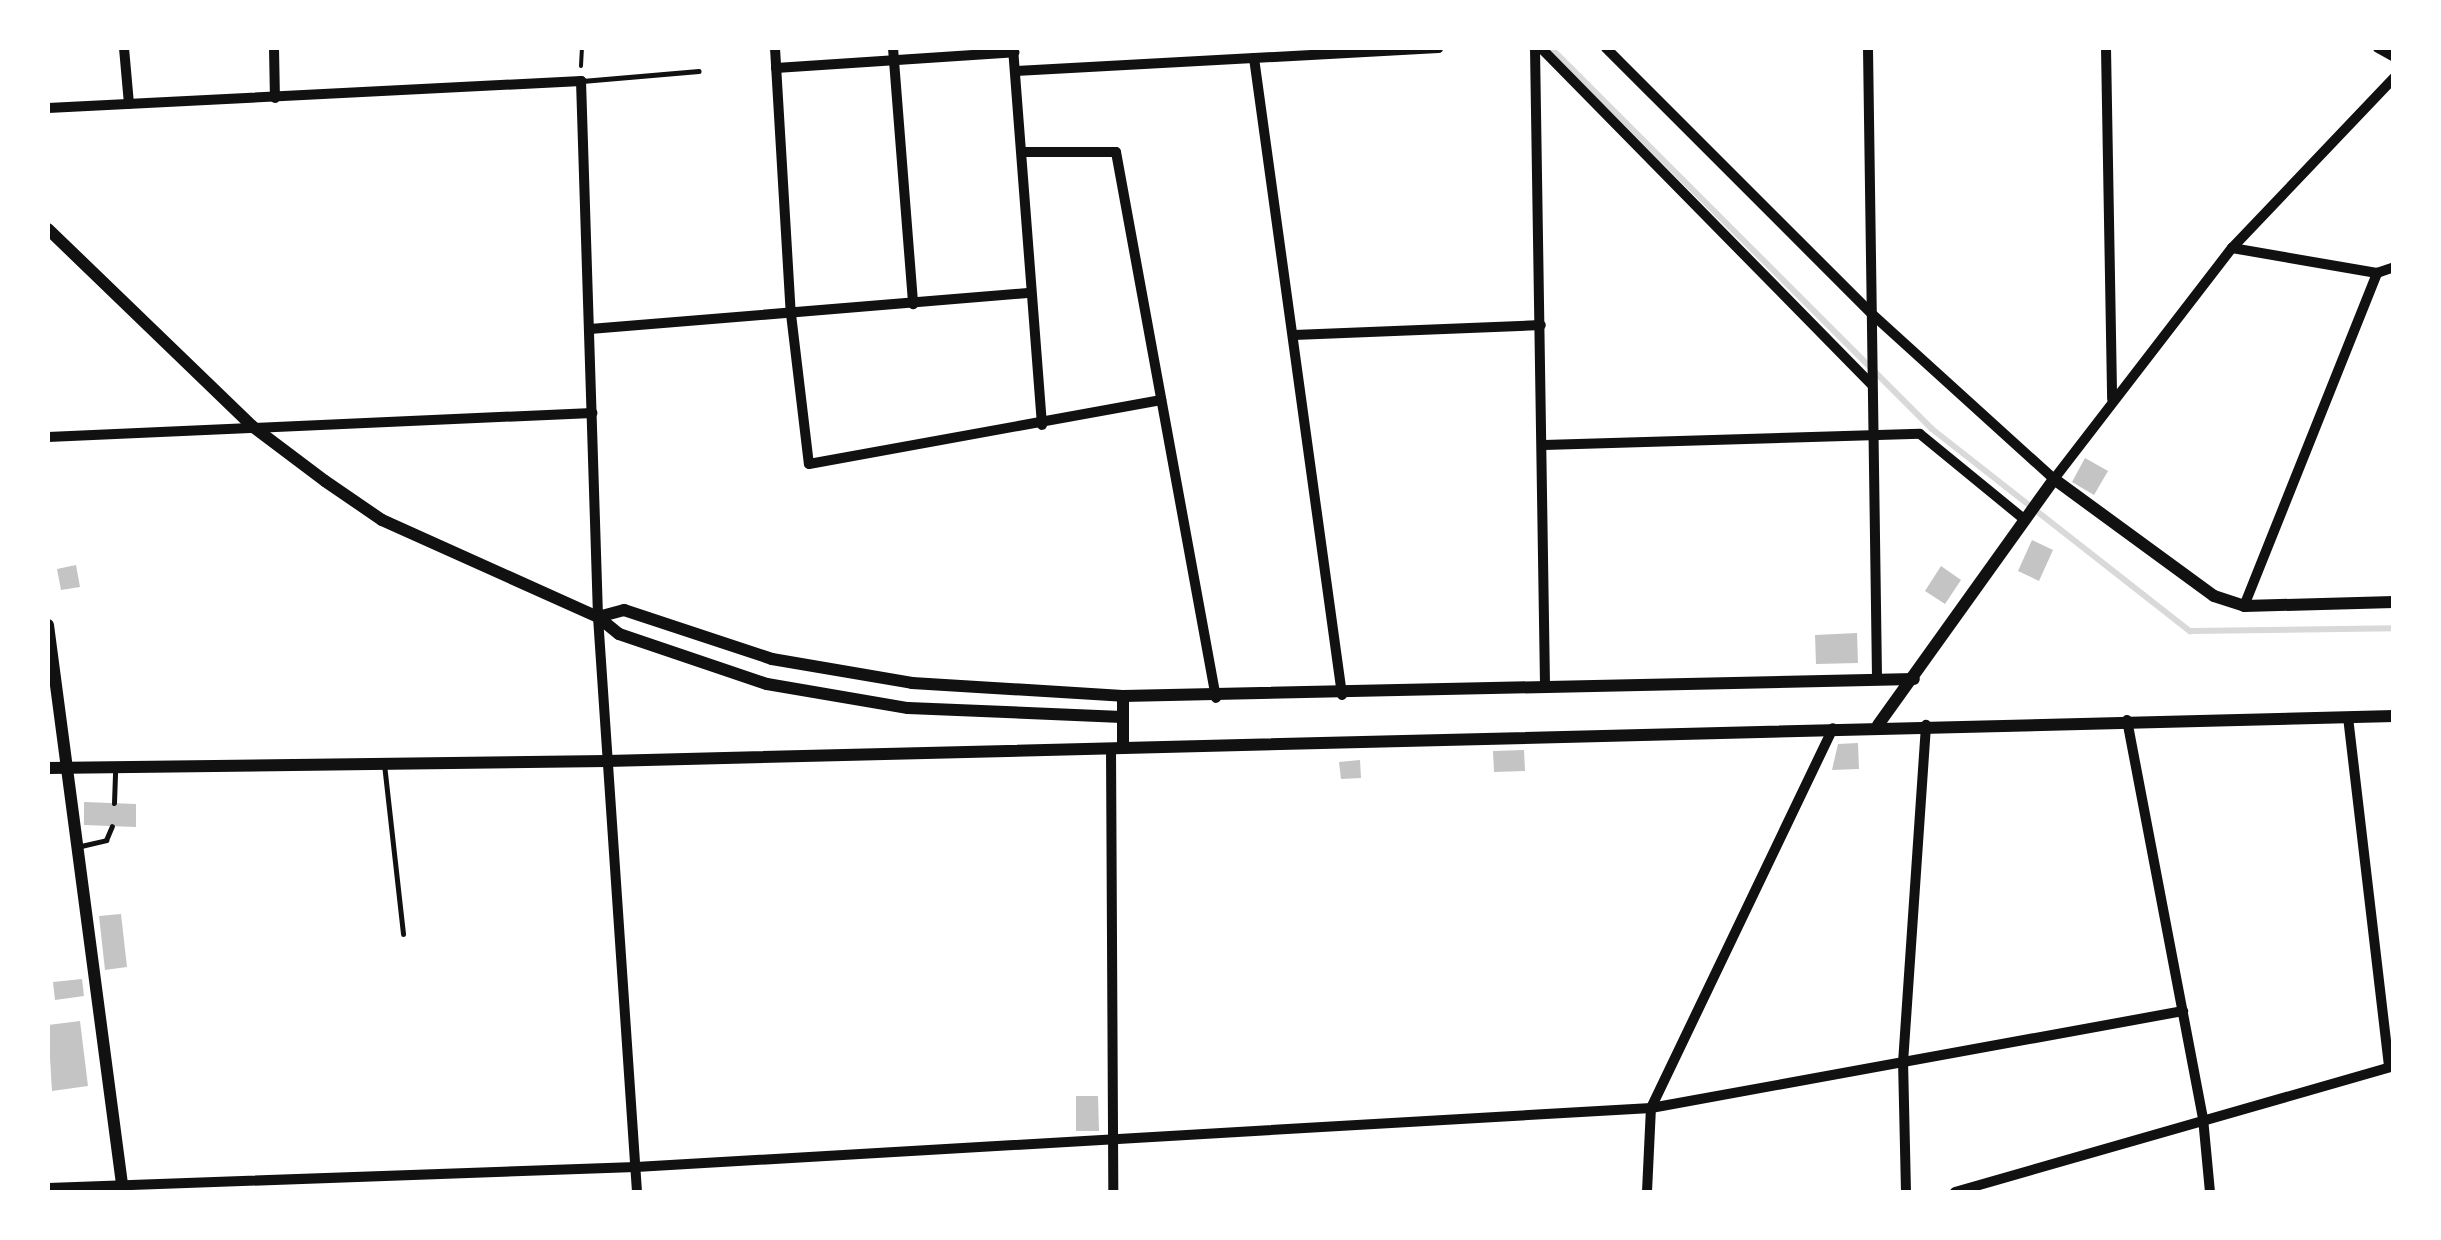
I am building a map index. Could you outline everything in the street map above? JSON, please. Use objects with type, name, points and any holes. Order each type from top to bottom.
[{"type":"street","points":[[124,48],[130,104]]},
{"type":"street","points":[[274,48],[275,98]]},
{"type":"street","points":[[775,48],[791,314],[809,464],[1042,425],[1162,400]]},
{"type":"street","points":[[893,48],[913,304]]},
{"type":"street","points":[[1172,48],[1174,62]]},
{"type":"street","points":[[1015,71],[1317,51],[1438,48]]},
{"type":"street","points":[[1538,48],[1545,688]]},
{"type":"street","points":[[1538,48],[1872,385]]},
{"type":"street","points":[[1606,48],[1872,314],[2052,481],[2214,596],[2244,606],[2394,602]]},
{"type":"street","points":[[1868,48],[1876,680]]},
{"type":"street","points":[[2106,48],[2112,400]]},
{"type":"street","points":[[2378,48],[2394,57]]},
{"type":"street","points":[[776,68],[1014,50],[1042,425]]},
{"type":"street","points":[[1254,58],[1342,695]]},
{"type":"street","points":[[1878,725],[2112,400],[2232,248],[2394,78]]},
{"type":"street","points":[[48,108],[581,81],[598,617],[638,1192]]},
{"type":"street","points":[[1022,152],[1116,152],[1216,698]]},
{"type":"street","points":[[48,229],[252,426],[382,520],[598,617],[619,634],[767,684],[908,708],[1122,717]]},
{"type":"street","points":[[2232,248],[2377,273],[2394,267]]},
{"type":"street","points":[[2244,606],[2377,273]]},
{"type":"street","points":[[590,330],[1032,293]]},
{"type":"street","points":[[1294,335],[1541,324]]},
{"type":"street","points":[[48,437],[592,412]]},
{"type":"street","points":[[1544,445],[1920,434],[2027,516]]},
{"type":"street","points":[[598,617],[624,610],[772,659],[912,683],[1124,696],[1216,698],[1914,679]]},
{"type":"street","points":[[48,626],[74,848],[122,1189]]},
{"type":"street","points":[[1113,1192],[1109,1138],[1117,748],[1124,696]]},
{"type":"street","points":[[48,768],[608,762],[1878,725],[2394,716]]},
{"type":"street","points":[[1956,1192],[2391,1066],[2348,717]]},
{"type":"street","points":[[2127,720],[2203,1118],[2210,1192]]},
{"type":"street","points":[[1906,1192],[1903,1063],[1926,725]]},
{"type":"street","points":[[1647,1192],[1650,1108],[1833,727]]},
{"type":"street","points":[[48,1188],[122,1189],[636,1167],[1650,1108],[2183,1010]]},
{"type":"lane","points":[[581,81],[699,71]]},
{"type":"lane","points":[[384,764],[403,934]]},
{"type":"lane","points":[[114,803],[115,768]]},
{"type":"lane","points":[[74,848],[106,840],[112,826]]},
{"type":"building","points":[[2085,458],[2108,471],[2094,495],[2072,482]]},
{"type":"building","points":[[2032,540],[2053,550],[2039,581],[2018,571]]},
{"type":"building","points":[[76,565],[80,587],[61,590],[57,569]]},
{"type":"building","points":[[1941,566],[1961,580],[1945,604],[1925,591]]},
{"type":"building","points":[[1857,633],[1858,663],[1816,664],[1815,635]]},
{"type":"building","points":[[1858,743],[1859,769],[1832,770],[1838,744]]},
{"type":"building","points":[[1524,750],[1525,771],[1494,772],[1493,751]]},
{"type":"building","points":[[1360,760],[1361,778],[1341,779],[1339,762]]},
{"type":"building","points":[[84,802],[136,804],[136,827],[84,825]]},
{"type":"building","points":[[121,914],[127,967],[105,970],[99,916]]},
{"type":"building","points":[[82,979],[84,996],[55,1000],[53,982]]},
{"type":"building","points":[[80,1021],[88,1086],[52,1091],[48,1025]]},
{"type":"building","points":[[1076,1096],[1098,1096],[1099,1131],[1076,1131]]},
{"type":"waterway","points":[[1551,48],[1932,429],[2190,631],[2394,628]]}]
